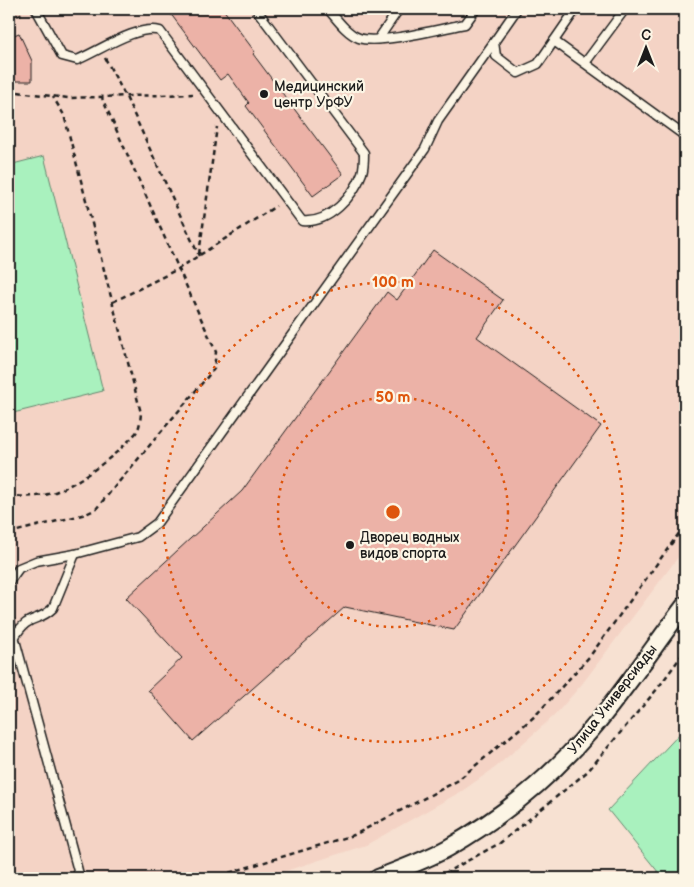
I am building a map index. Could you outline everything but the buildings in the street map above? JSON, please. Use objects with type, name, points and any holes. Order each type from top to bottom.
[{"type":"street","name":"Улица Универсиады","points":[[378,878],[446,849],[476,830],[539,783],[592,729],[685,605]]},
{"type":"lane","points":[[36,9],[62,56],[77,60],[101,50],[136,31],[152,28],[160,31],[302,221],[313,222],[334,210],[352,194],[363,171],[364,153],[256,9]]},
{"type":"lane","points":[[328,9],[340,23],[359,38],[379,38],[465,24],[476,9]]},
{"type":"lane","points":[[379,38],[399,9]]},
{"type":"lane","points":[[9,582],[19,568],[36,561],[75,554],[138,536],[157,524],[425,149],[438,121],[517,9]]},
{"type":"lane","points":[[494,42],[496,56],[518,72],[538,64],[576,9]]},
{"type":"lane","points":[[585,63],[625,9]]},
{"type":"lane","points":[[554,41],[685,136]]},
{"type":"lane","points":[[14,638],[21,625],[30,619],[47,614],[53,608],[75,554]]},
{"type":"lane","points":[[9,618],[80,878]]},
{"type":"path","points":[[9,20],[30,9]]},
{"type":"path","points":[[101,50],[126,97],[199,256]]},
{"type":"path","points":[[9,91],[53,97],[102,98],[192,94]]},
{"type":"path","points":[[9,495],[45,495],[69,486],[91,472],[134,435],[140,426],[141,413],[64,115],[53,97]]},
{"type":"path","points":[[9,533],[86,514],[96,509],[214,369],[216,352],[102,98]]},
{"type":"path","points":[[199,256],[217,127]]},
{"type":"path","points":[[113,302],[178,269],[286,200]]},
{"type":"path","points":[[212,878],[354,836],[457,781],[535,716],[590,656],[685,525]]},
{"type":"shaded area","points":[[9,9],[685,9],[685,548],[582,684],[555,715],[496,767],[462,791],[366,845],[264,878],[9,878]]},
{"type":"green space","points":[[44,156],[103,391],[9,414],[9,165]]},
{"type":"green space","points":[[685,728],[685,878],[663,878],[608,810]]},
{"type":"place","name":"Медицинский центр УрФУ","points":[[264,94]]},
{"type":"place","name":"Дворец водных видов спорта","points":[[350,545]]}]
